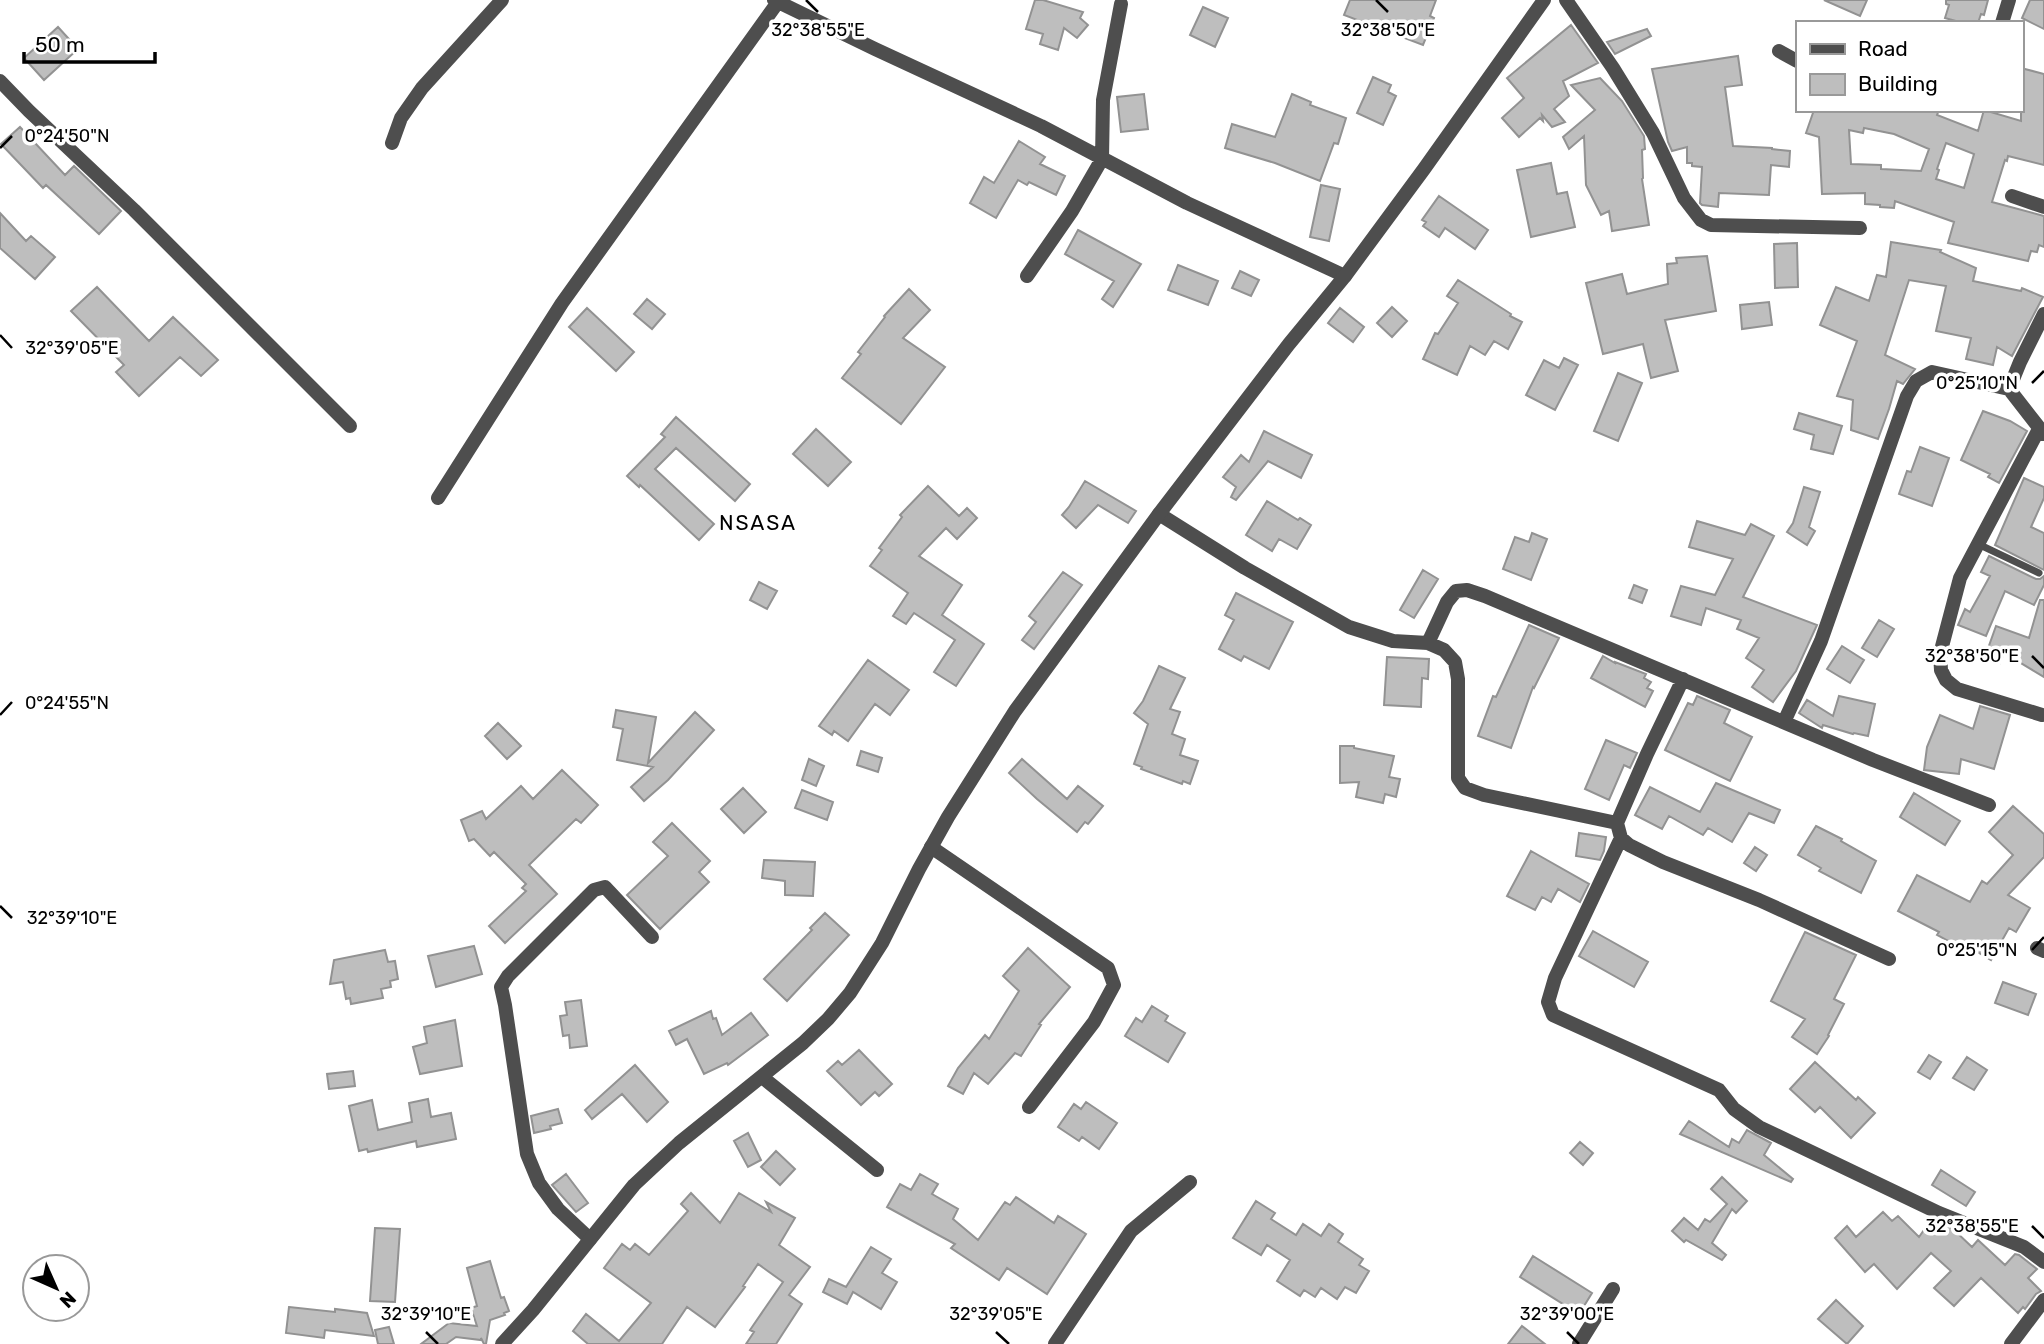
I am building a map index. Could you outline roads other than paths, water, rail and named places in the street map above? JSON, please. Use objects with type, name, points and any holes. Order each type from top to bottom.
[{"type":"street","points":[[392,143],[401,118],[422,88],[502,0]]},
{"type":"street","points":[[502,1344],[533,1310],[634,1185],[659,1161],[803,1043],[828,1019],[849,993],[882,943],[955,806],[1015,711],[1159,514],[1289,344],[1345,276],[1544,0]]},
{"type":"street","points":[[1566,0],[1620,79],[1653,133],[1684,198],[1701,220],[1711,225],[1860,228]]},
{"type":"street","points":[[2003,21],[2009,0]]},
{"type":"street","points":[[438,498],[562,303],[776,1],[1041,126],[1187,203],[1345,276]]},
{"type":"street","points":[[1027,275],[1072,211],[1102,159],[1103,100],[1121,4]]},
{"type":"street","points":[[1779,51],[1796,60]]},
{"type":"street","points":[[0,81],[134,209],[350,426]]},
{"type":"street","points":[[2012,196],[2044,207]]},
{"type":"street","points":[[2009,389],[2044,314]]},
{"type":"street","points":[[1784,722],[1821,641],[1907,396],[1916,381],[1932,372],[2009,389],[2041,431],[1960,578],[1940,654],[1941,670],[1946,680],[1957,689],[2042,715]]},
{"type":"street","points":[[1159,514],[1245,568],[1349,627],[1393,641],[1428,643],[1444,650],[1455,662],[1458,679],[1458,778],[1465,788],[1619,830],[1629,845],[1664,862],[1759,900],[1889,959]]},
{"type":"street","points":[[1428,643],[1447,601],[1456,591],[1467,590],[1873,760],[1989,805]]},
{"type":"street","points":[[1683,679],[1647,754],[1619,830],[1555,978],[1548,1002],[1553,1015],[1718,1090],[1734,1109],[1759,1127],[1939,1213],[2024,1247],[2044,1262]]},
{"type":"street","points":[[931,847],[1108,968],[1114,985],[1094,1022],[1029,1107]]},
{"type":"street","points":[[590,1240],[558,1209],[540,1183],[527,1153],[501,987],[508,976],[594,890],[605,887],[652,937]]},
{"type":"street","points":[[762,1077],[877,1170]]},
{"type":"street","points":[[1055,1344],[1130,1231],[1191,1182]]},
{"type":"street","points":[[1579,1344],[1613,1289]]},
{"type":"street","points":[[2011,1344],[2044,1300]]},
{"type":"lane","points":[[1979,544],[2039,573]]},
{"type":"district","name":"NSASA","points":[[758,523]]}]
